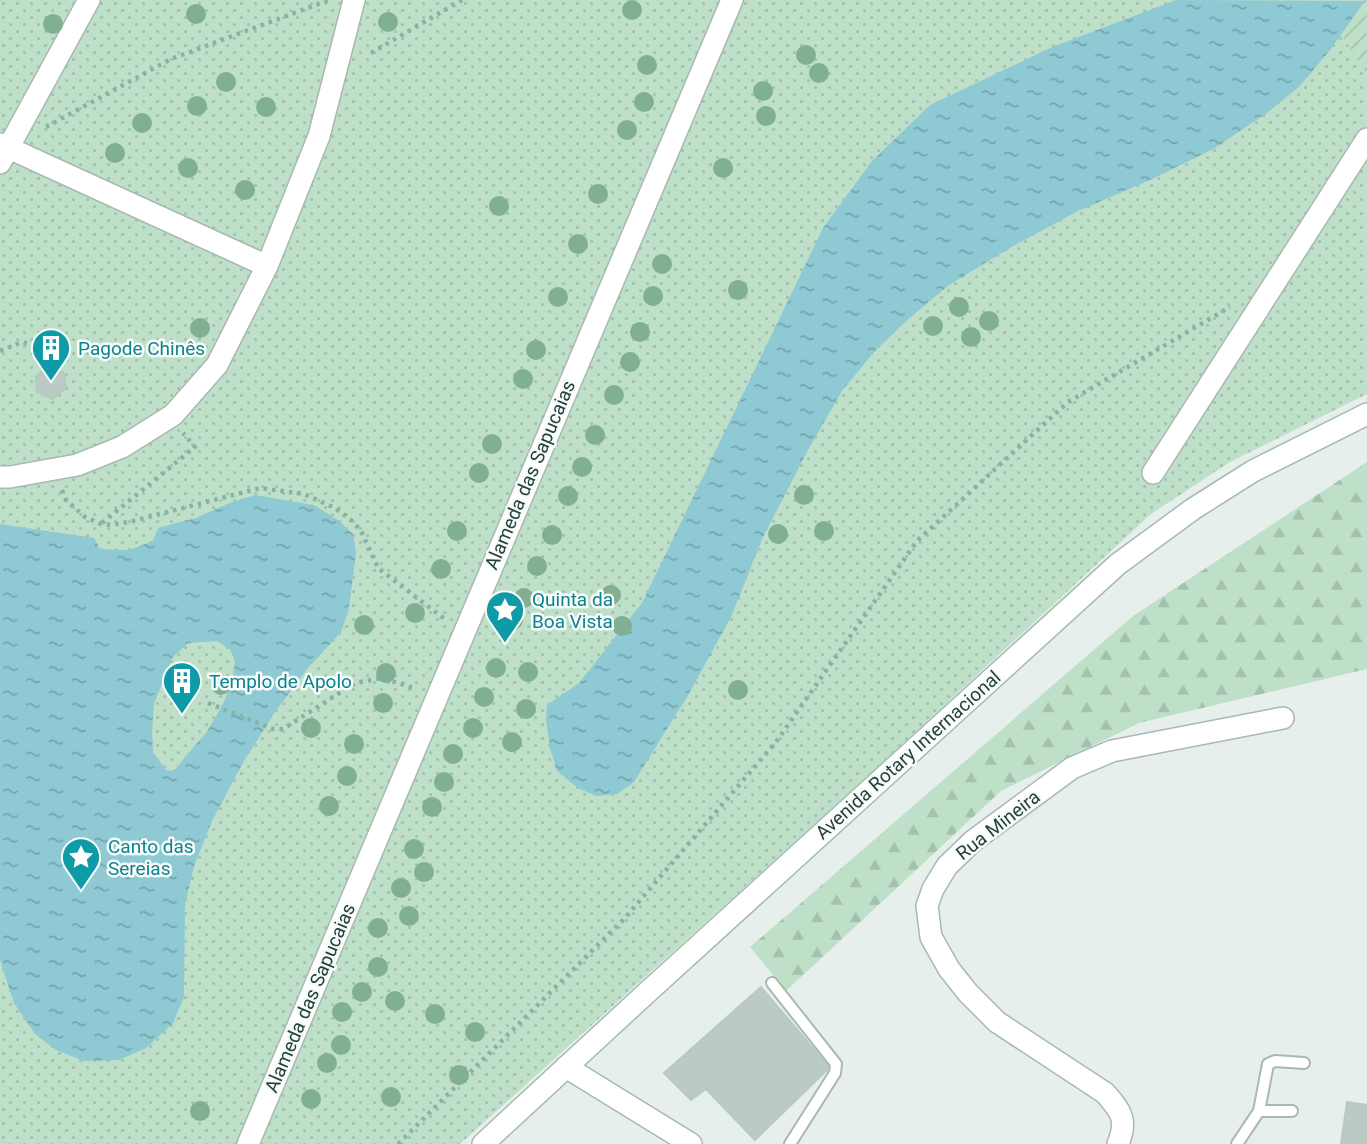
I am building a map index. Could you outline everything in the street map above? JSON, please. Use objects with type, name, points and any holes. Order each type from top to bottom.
[{"type":"street","points":[[89,0],[2,151],[267,266]]},
{"type":"street","points":[[0,477],[77,465],[122,447],[170,417],[217,365],[267,266],[319,136],[354,0]]},
{"type":"street","name":"Alameda das Sapucaias","points":[[248,1144],[732,0]]},
{"type":"street","points":[[1153,473],[1367,139]]},
{"type":"street","name":"Avenida Rotary Internacional","points":[[483,1144],[1118,564],[1193,509],[1252,471],[1367,414]]},
{"type":"street","name":"Rua Mineira","points":[[1118,1144],[1123,1133],[1123,1119],[1112,1100],[997,1022],[949,969],[931,937],[927,906],[933,888],[947,866],[973,841],[1072,768],[1112,751],[1283,718]]},
{"type":"street","points":[[566,1067],[691,1144]]},
{"type":"lane","points":[[772,983],[836,1064],[835,1073],[790,1144]]},
{"type":"lane","points":[[1237,1144],[1259,1111],[1268,1064],[1275,1061],[1304,1063]]},
{"type":"lane","points":[[1259,1111],[1292,1111]]},
{"type":"path","points":[[42,128],[171,59],[329,0]]},
{"type":"path","points":[[371,53],[462,0]]},
{"type":"path","points":[[398,1144],[633,909],[776,742],[917,541],[1068,402],[1230,307]]},
{"type":"path","points":[[0,351],[22,342],[46,349],[47,366]]},
{"type":"path","points":[[101,524],[195,447],[170,417]]},
{"type":"path","points":[[53,470],[66,500],[85,517],[111,525],[260,488],[304,494],[335,508],[352,521],[361,531],[378,568],[463,633]]},
{"type":"path","points":[[208,703],[273,729],[284,729],[355,683],[382,678],[437,696]]},
{"type":"green space","name":"Quinta da Boa Vista","points":[[0,0],[1367,0],[1367,394],[1230,462],[1151,514],[869,775],[460,1144],[0,1144]]},
{"type":"green space","points":[[1367,0],[1367,74],[1323,6]]},
{"type":"green space","points":[[1367,462],[1367,669],[1139,723],[1001,791],[786,991],[750,947],[1133,616]]},
{"type":"water","points":[[1176,0],[1367,1],[1300,86],[1267,113],[1213,149],[1078,211],[949,285],[874,352],[842,391],[808,450],[763,537],[731,617],[687,697],[634,782],[617,794],[596,796],[578,788],[557,771],[550,748],[547,705],[579,683],[642,603],[823,228],[872,161],[930,105],[1050,48]]},
{"type":"water","points":[[255,495],[314,505],[338,520],[353,534],[356,553],[349,608],[341,632],[308,668],[275,712],[244,761],[213,819],[194,866],[185,905],[184,997],[173,1023],[146,1048],[119,1060],[84,1061],[56,1050],[35,1034],[14,1003],[0,960],[0,524],[94,538],[100,549],[129,550],[153,541],[158,528],[196,518]],"holes":[[[217,641],[230,649],[235,662],[232,683],[222,706],[206,733],[177,768],[166,770],[153,752],[152,732],[154,704],[172,658],[188,643]]]},
{"type":"building","name":"Pagode Chinês","points":[[47,366],[64,373],[66,387],[53,399],[37,392],[36,377]]},
{"type":"building","points":[[761,987],[828,1066],[755,1140],[706,1089],[691,1100],[664,1073]]},
{"type":"building","points":[[1347,1102],[1367,1105],[1367,1144],[1341,1144]]},
{"type":"place","name":"Pagode Chinês","points":[[51,382]]},
{"type":"place","name":"Quinta da Boa Vista","points":[[505,644]]},
{"type":"place","name":"Templo de Apolo","points":[[182,715]]},
{"type":"place","name":"Canto das Sereias","points":[[81,891]]}]
